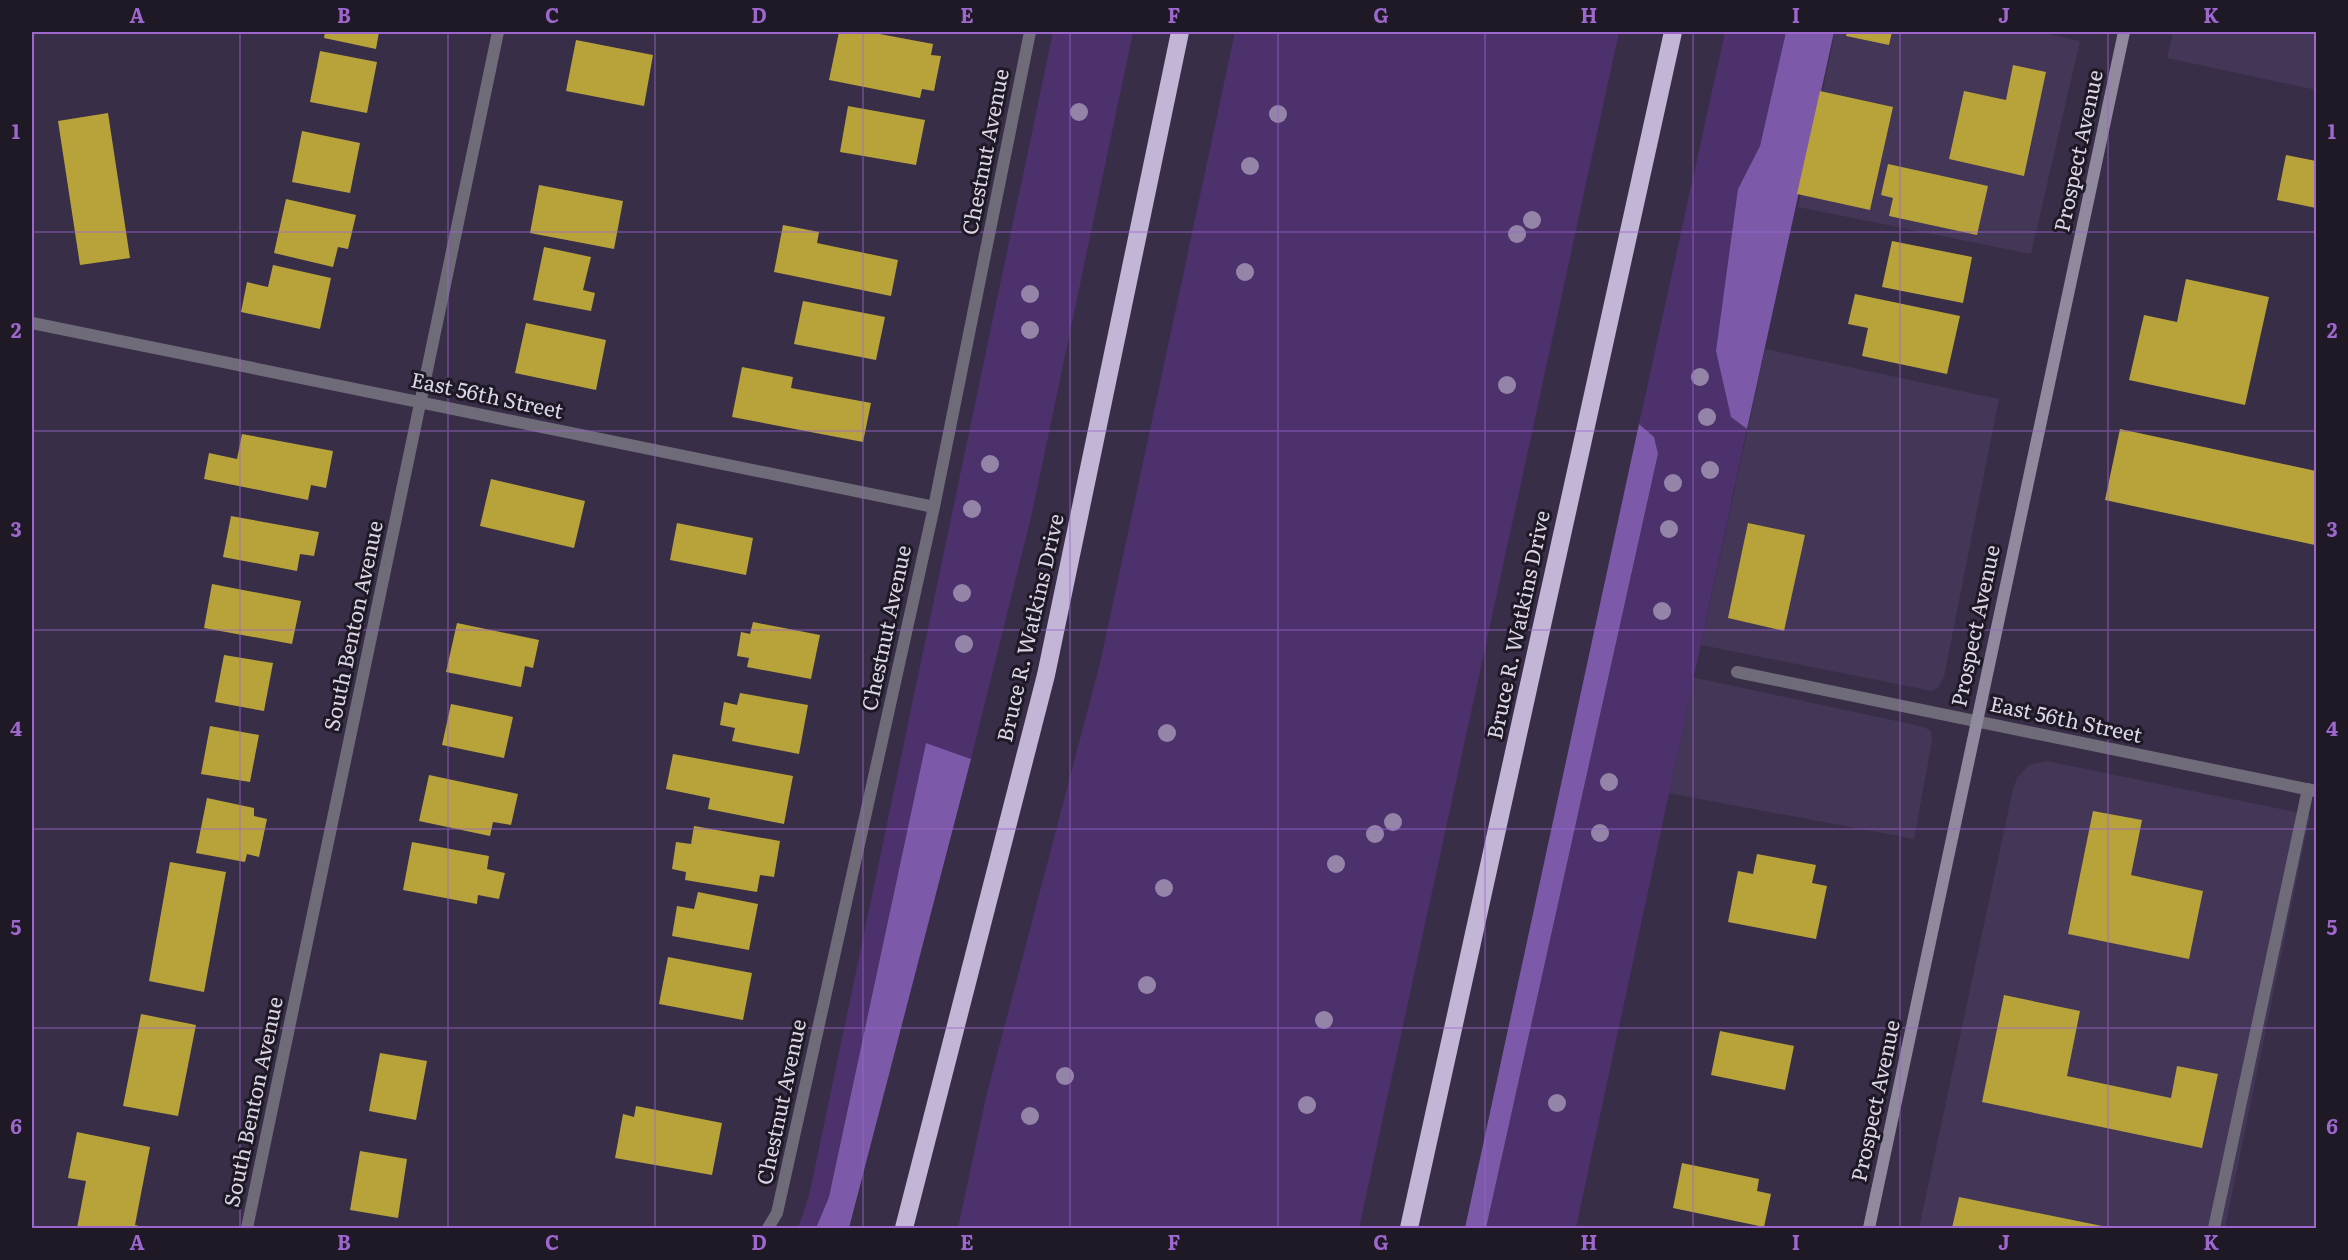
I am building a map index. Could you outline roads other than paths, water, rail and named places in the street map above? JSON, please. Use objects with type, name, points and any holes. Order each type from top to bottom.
[{"type":"highway","name":"Bruce R. Watkins Drive","points":[[904,1228],[1046,675],[1180,32]]},
{"type":"highway","name":"Bruce R. Watkins Drive","points":[[1409,1228],[1673,32]]},
{"type":"main road","name":"Prospect Avenue","points":[[1869,1228],[2124,32]]},
{"type":"street","name":"South Benton Avenue","points":[[247,1228],[498,32]]},
{"type":"street","name":"Chestnut Avenue","points":[[768,1228],[777,1213],[934,507],[1030,32]]},
{"type":"street","name":"East 56th Street","points":[[32,322],[934,507]]},
{"type":"street","name":"East 56th Street","points":[[1737,672],[2312,790]]},
{"type":"street","points":[[2214,1228],[2312,790]]}]
